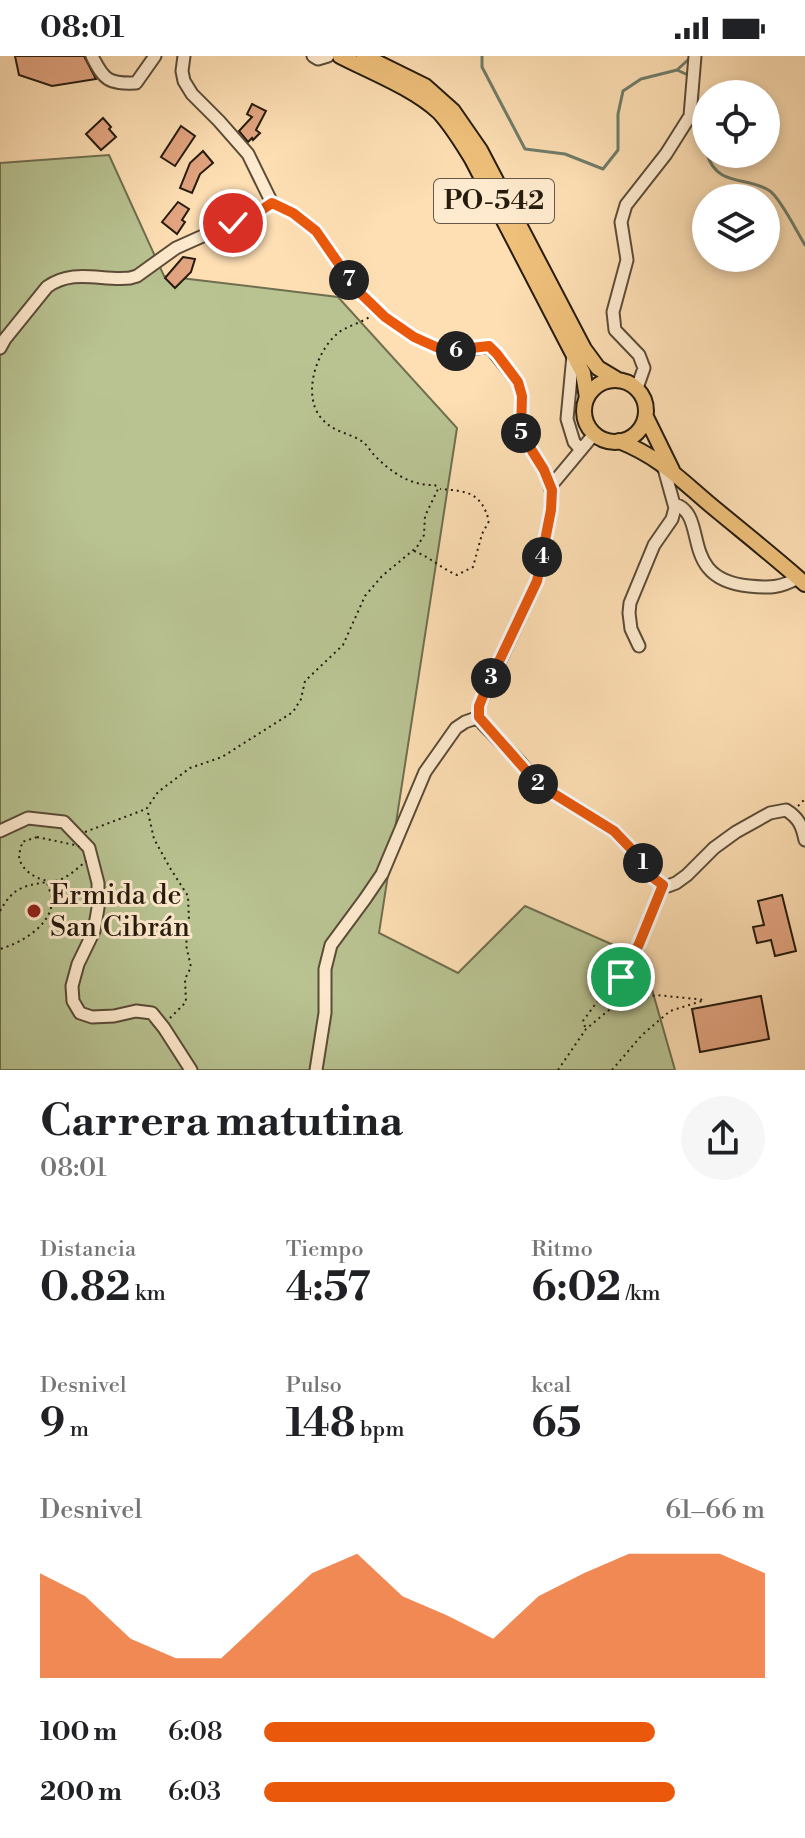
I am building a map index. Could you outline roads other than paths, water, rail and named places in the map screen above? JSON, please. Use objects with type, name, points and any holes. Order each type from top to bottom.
[{"type":"main road","name":"PO-542","points":[[340,56],[407,90],[438,111],[457,135],[583,373],[587,398],[586,421],[595,433]]},
{"type":"main road","name":"PO-542","points":[[364,56],[425,86],[453,111],[480,150],[584,349],[598,368],[637,388]]},
{"type":"main road","points":[[587,398],[600,384],[618,380]]},
{"type":"main road","points":[[619,441],[641,429],[646,417],[643,396],[637,388]]},
{"type":"main road","points":[[646,417],[667,467]]},
{"type":"main road","points":[[595,433],[606,440],[619,441],[645,452],[667,467],[802,581]]},
{"type":"street","points":[[92,56],[101,75],[125,83],[136,83],[155,56]]},
{"type":"street","points":[[184,56],[184,81],[192,94],[248,154],[272,203],[293,213],[316,231],[357,290],[375,308],[414,337],[445,351],[489,346],[518,382],[522,396],[521,433],[544,470],[550,487],[551,510],[537,581],[485,691],[479,706],[479,717],[538,784],[614,831],[640,858],[652,877],[663,885],[676,883],[714,848],[770,813],[786,810],[795,815],[802,825],[805,840]]},
{"type":"street","points":[[313,56],[318,59],[328,56]]},
{"type":"street","points":[[637,388],[644,368],[639,355],[615,330],[613,312],[627,260],[621,222],[626,205],[666,154],[690,116],[695,56]]},
{"type":"street","points":[[0,348],[47,287],[56,281],[77,275],[130,278],[176,248],[272,203]]},
{"type":"street","points":[[573,354],[567,419],[574,442],[581,450]]},
{"type":"street","points":[[550,487],[595,433]]},
{"type":"street","points":[[639,646],[631,629],[630,603],[654,545],[674,514],[675,504],[667,467]]},
{"type":"street","points":[[675,504],[686,510],[705,564],[714,575],[736,585],[776,588],[802,581]]},
{"type":"street","points":[[316,1070],[325,1013],[325,969],[331,945],[382,874],[425,772],[456,728],[479,717]]},
{"type":"street","points":[[0,831],[28,818],[64,822],[89,848],[98,883],[98,908],[94,931],[78,964],[72,986],[73,1001],[80,1013],[92,1017],[136,1011],[152,1013],[191,1070]]},
{"type":"waterway","points":[[482,56],[482,67],[525,149],[565,154],[603,169],[618,150],[618,114],[623,91],[641,79],[677,70],[689,59]]},
{"type":"waterway","points":[[677,70],[688,75]]},
{"type":"waterway","points":[[715,168],[726,177],[770,191],[784,208],[805,245]]},
{"type":"place","name":"Ermida de San Cibrán","points":[[34,911]]}]
